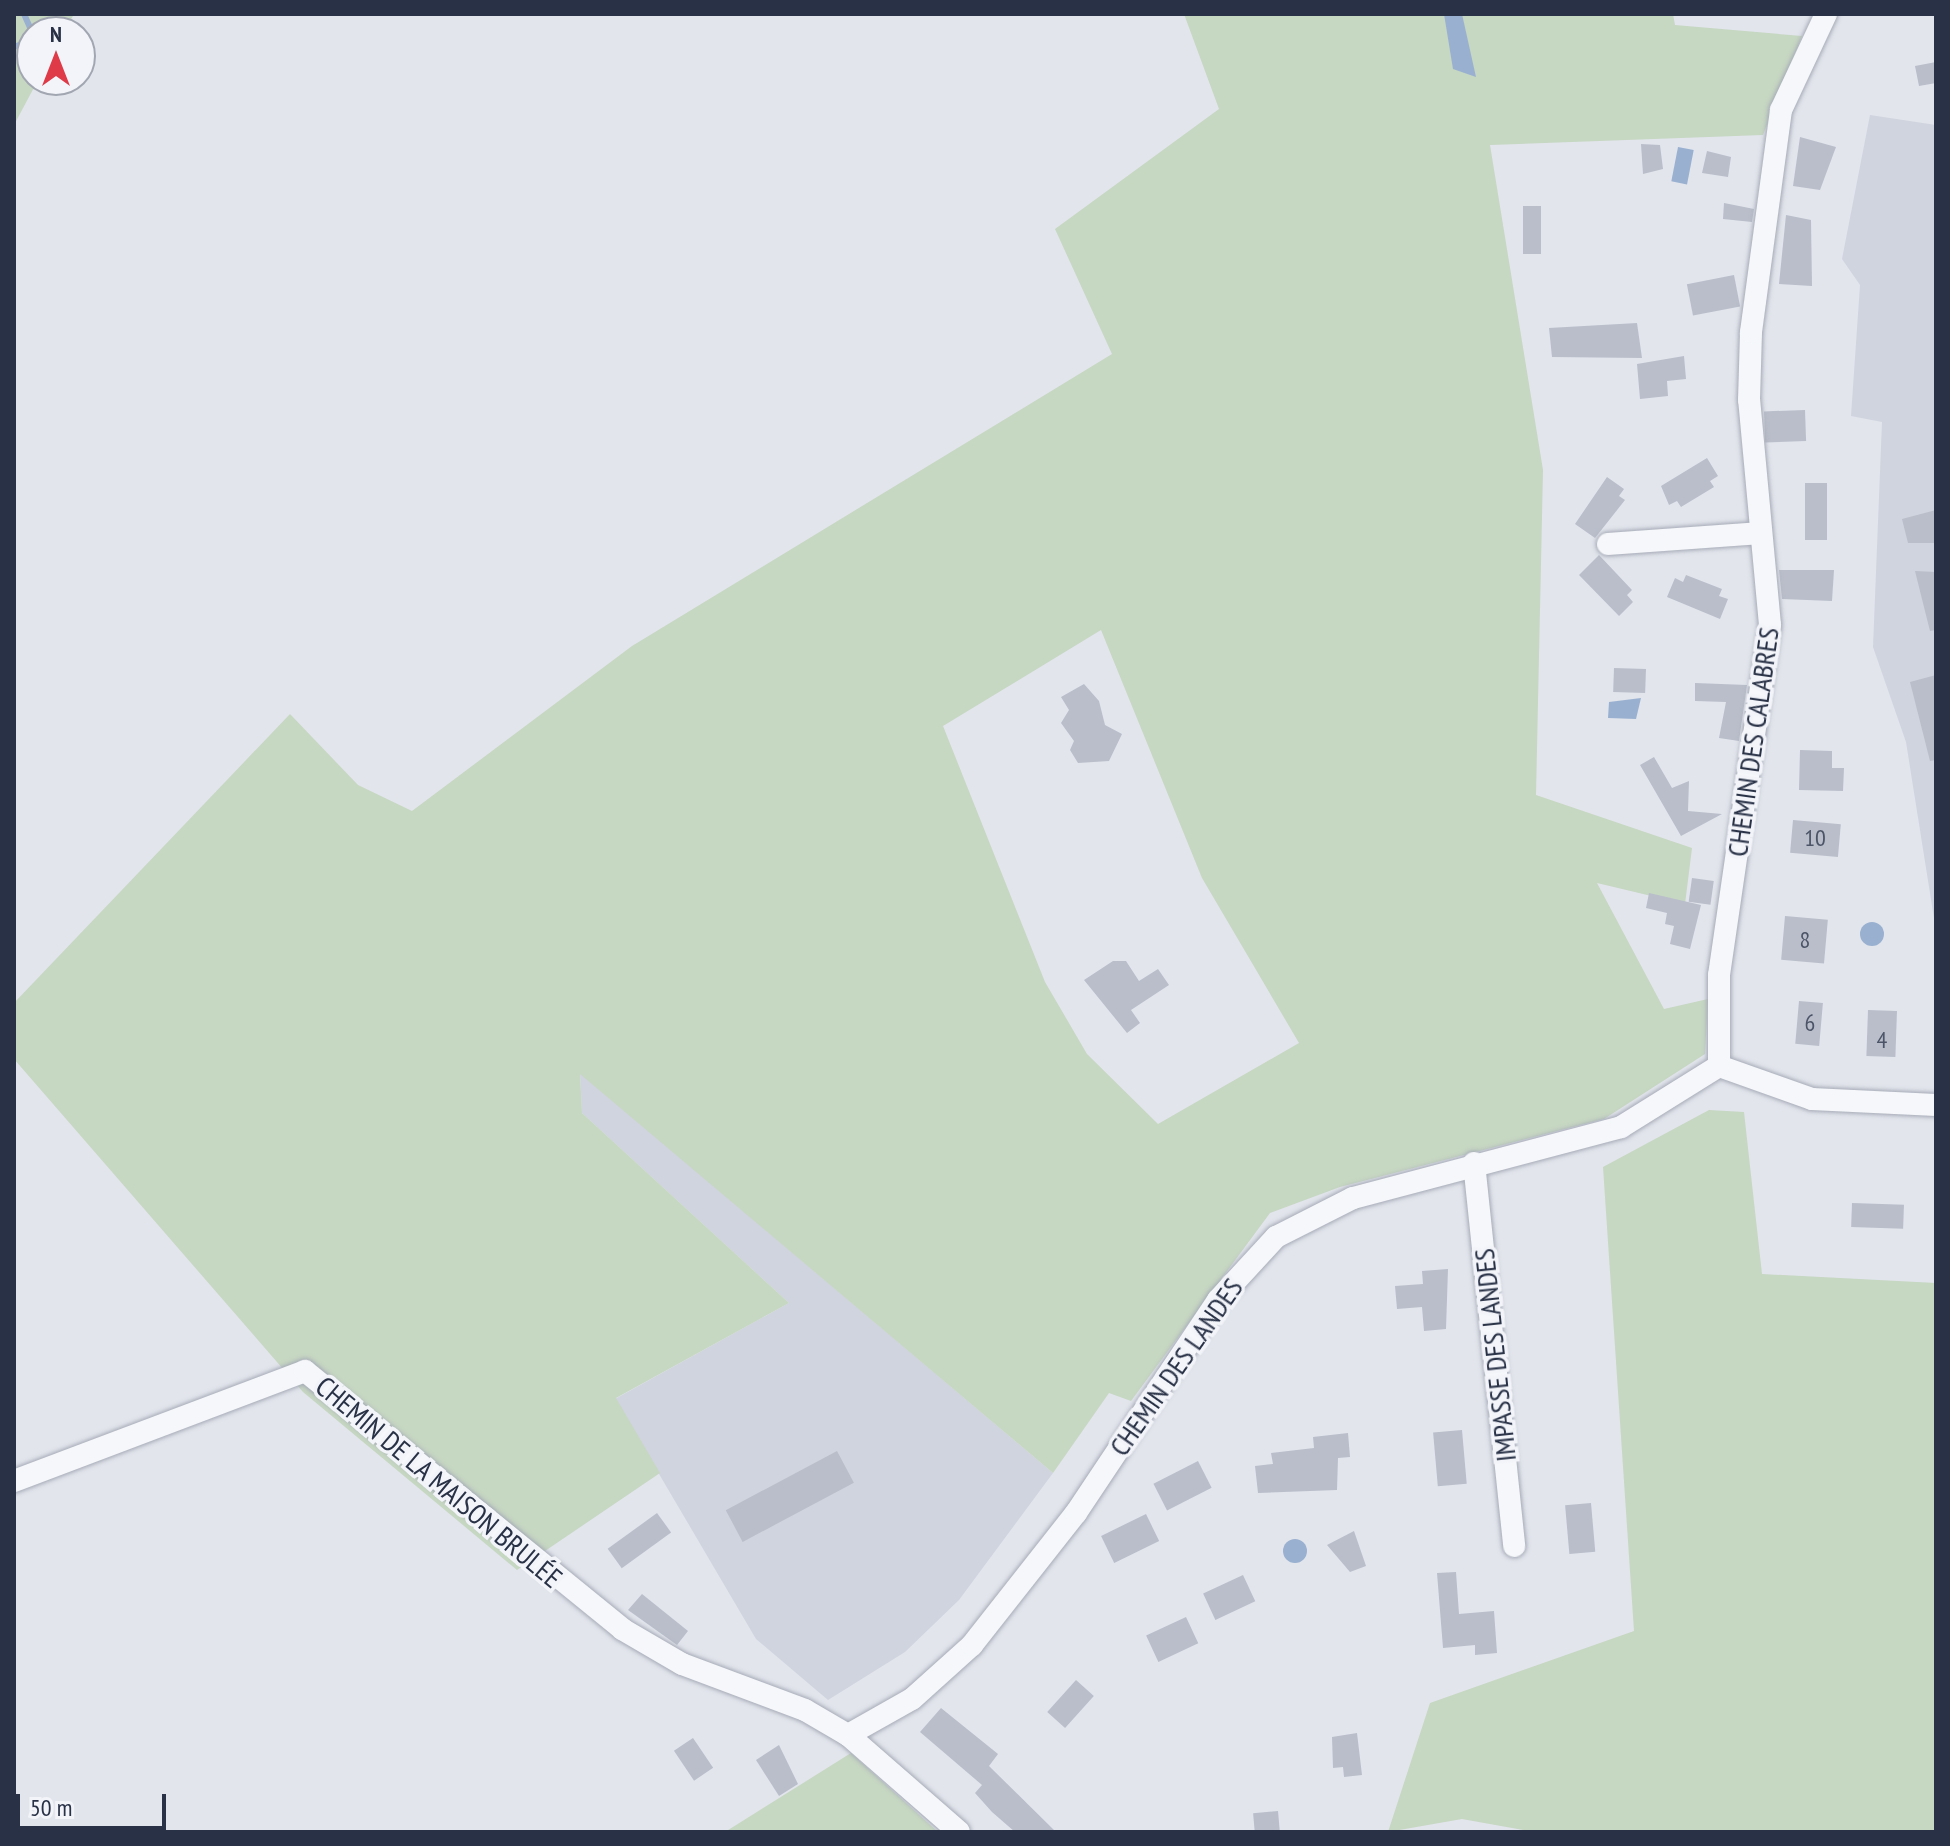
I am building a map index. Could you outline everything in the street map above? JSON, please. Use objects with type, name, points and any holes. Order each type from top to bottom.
[{"type":"street","name":"CHEMIN DES CALABRES","points":[[1719,1066],[1719,975],[1768,651],[1749,356],[1781,110],[1826,14]]},
{"type":"street","points":[[1608,544],[1761,533]]},
{"type":"street","points":[[1719,1066],[1812,1099],[1936,1105]]},
{"type":"street","name":"CHEMIN DES LANDES","points":[[848,1735],[912,1699],[972,1645],[1076,1513],[1218,1300],[1276,1237],[1353,1198],[1474,1163],[1621,1127],[1719,1066]]},
{"type":"street","name":"IMPASSE DES LANDES","points":[[1474,1163],[1514,1546]]},
{"type":"street","name":"CHEMIN DE LA MAISON BRULÉE","points":[[14,1481],[305,1371],[622,1629],[682,1664],[805,1710],[848,1735]]},
{"type":"street","points":[[848,1735],[959,1832]]},
{"type":"shaded area","points":[[1870,115],[1936,125],[1936,931],[1906,742],[1873,647],[1882,422],[1851,416],[1860,285],[1842,259]]},
{"type":"shaded area","points":[[580,1073],[1053,1473],[959,1600],[905,1652],[828,1700],[756,1639],[615,1399],[789,1303],[582,1113]]},
{"type":"green space","points":[[14,14],[74,14],[16,16],[16,96],[29,96],[14,125]]},
{"type":"green space","points":[[1184,14],[1673,14],[1675,25],[1802,36],[1763,135],[1490,145],[1543,470],[1536,795],[1692,848],[1685,904],[1597,883],[1664,1009],[1708,999],[1705,1054],[1604,1119],[1340,1187],[1270,1213],[1131,1401],[1109,1393],[1053,1473],[580,1074],[582,1113],[789,1303],[616,1398],[660,1473],[517,1570],[303,1392],[14,1059],[14,1003],[290,714],[358,785],[412,811],[632,646],[1112,354],[1055,229],[1219,109]],"holes":[[[1101,630],[1202,878],[1299,1043],[1158,1124],[1087,1054],[1045,982],[943,726]]]},
{"type":"green space","points":[[1709,1110],[1744,1112],[1762,1274],[1936,1283],[1936,1832],[1534,1832],[1462,1819],[1388,1832],[1430,1703],[1634,1631],[1603,1167]]},
{"type":"green space","points":[[851,1753],[938,1832],[725,1832]]},
{"type":"water","points":[[1444,14],[1462,14],[1476,77],[1453,69]]},
{"type":"water","points":[[1678,147],[1694,150],[1687,184],[1671,181]]},
{"type":"water","points":[[1641,698],[1636,719],[1608,718],[1609,702]]},
{"type":"water","points":[[1872,922],[1880,926],[1884,934],[1880,942],[1872,946],[1864,942],[1860,934],[1864,926]]},
{"type":"water","points":[[1295,1539],[1306,1546],[1307,1551],[1300,1562],[1295,1563],[1284,1556],[1283,1551],[1290,1540]]},
{"type":"building","points":[[1936,62],[1936,83],[1919,86],[1915,66]]},
{"type":"building","points":[[1800,137],[1836,147],[1820,190],[1793,186]]},
{"type":"building","points":[[1641,144],[1660,145],[1663,169],[1643,174]]},
{"type":"building","points":[[1707,151],[1731,157],[1728,177],[1702,173]]},
{"type":"building","points":[[1724,203],[1754,209],[1752,222],[1723,219]]},
{"type":"building","points":[[1523,206],[1541,206],[1541,254],[1523,254]]},
{"type":"building","points":[[1786,215],[1811,220],[1812,286],[1779,284]]},
{"type":"building","points":[[1734,275],[1740,306],[1693,316],[1687,284]]},
{"type":"building","points":[[1637,323],[1642,358],[1552,357],[1549,328]]},
{"type":"building","points":[[1684,356],[1686,379],[1667,381],[1668,396],[1640,399],[1637,364]]},
{"type":"building","points":[[1805,410],[1806,441],[1765,442],[1764,411]]},
{"type":"building","points":[[1707,458],[1718,476],[1710,481],[1714,487],[1681,507],[1677,501],[1669,505],[1661,486]]},
{"type":"building","points":[[1607,477],[1624,489],[1619,496],[1625,500],[1595,538],[1575,524]]},
{"type":"building","points":[[1805,483],[1827,483],[1827,540],[1805,540]]},
{"type":"building","points":[[1936,510],[1936,543],[1908,543],[1902,519]]},
{"type":"building","points":[[1599,555],[1632,590],[1627,595],[1633,602],[1619,616],[1579,575]]},
{"type":"building","points":[[1779,570],[1834,570],[1832,601],[1782,599]]},
{"type":"building","points":[[1915,571],[1936,572],[1936,630],[1930,631]]},
{"type":"building","points":[[1686,575],[1722,589],[1719,596],[1728,599],[1720,619],[1667,597],[1675,578],[1683,582]]},
{"type":"building","points":[[1614,668],[1646,669],[1645,693],[1613,692]]},
{"type":"building","points":[[1936,675],[1936,760],[1930,761],[1910,682]]},
{"type":"building","points":[[1695,683],[1747,685],[1739,741],[1719,738],[1726,702],[1695,701]]},
{"type":"building","points":[[1084,684],[1099,701],[1105,725],[1122,734],[1109,761],[1078,763],[1070,750],[1074,741],[1061,723],[1069,710],[1061,697]]},
{"type":"building","points":[[1800,750],[1832,751],[1832,768],[1844,768],[1843,791],[1799,790]]},
{"type":"building","points":[[1654,757],[1672,788],[1689,781],[1688,811],[1722,814],[1681,836],[1640,765]]},
{"type":"building","points":[[1793,820],[1841,824],[1838,857],[1790,853]]},
{"type":"building","points":[[1692,878],[1714,881],[1710,905],[1689,902]]},
{"type":"building","points":[[1649,893],[1701,905],[1690,949],[1670,944],[1674,926],[1665,924],[1667,913],[1646,908]]},
{"type":"building","points":[[1785,916],[1828,920],[1824,964],[1781,960]]},
{"type":"building","points":[[1113,961],[1126,961],[1139,981],[1158,969],[1169,985],[1131,1010],[1140,1023],[1127,1033],[1084,980]]},
{"type":"building","points":[[1799,1001],[1823,1003],[1819,1046],[1795,1044]]},
{"type":"building","points":[[1868,1010],[1897,1011],[1895,1057],[1866,1056]]},
{"type":"building","points":[[1852,1203],[1904,1205],[1903,1229],[1851,1227]]},
{"type":"building","points":[[1448,1269],[1446,1329],[1424,1331],[1422,1307],[1397,1309],[1395,1286],[1423,1284],[1422,1271]]},
{"type":"building","points":[[1462,1430],[1467,1484],[1438,1486],[1433,1433]]},
{"type":"building","points":[[1348,1433],[1350,1457],[1338,1458],[1337,1490],[1258,1493],[1255,1466],[1273,1464],[1271,1453],[1314,1448],[1313,1437]]},
{"type":"building","points":[[837,1451],[854,1483],[743,1542],[726,1510]]},
{"type":"building","points":[[1198,1461],[1212,1488],[1167,1510],[1153,1484]]},
{"type":"building","points":[[1591,1503],[1595,1552],[1569,1554],[1565,1505]]},
{"type":"building","points":[[657,1513],[671,1532],[622,1568],[608,1549]]},
{"type":"building","points":[[1146,1514],[1159,1541],[1114,1563],[1101,1536]]},
{"type":"building","points":[[1354,1531],[1366,1566],[1350,1572],[1327,1545]]},
{"type":"building","points":[[1456,1572],[1459,1614],[1494,1611],[1497,1653],[1475,1655],[1475,1645],[1443,1648],[1437,1573]]},
{"type":"building","points":[[1243,1575],[1255,1601],[1215,1620],[1203,1594]]},
{"type":"building","points":[[642,1594],[688,1631],[677,1645],[628,1610]]},
{"type":"building","points":[[1186,1617],[1198,1643],[1158,1662],[1146,1636]]},
{"type":"building","points":[[1076,1680],[1094,1696],[1065,1728],[1047,1712]]},
{"type":"building","points":[[941,1708],[998,1754],[989,1766],[1056,1832],[1015,1832],[992,1812],[975,1793],[982,1785],[920,1732]]},
{"type":"building","points":[[1357,1733],[1362,1775],[1344,1777],[1343,1767],[1333,1768],[1332,1737]]},
{"type":"building","points":[[693,1738],[713,1768],[694,1781],[674,1751]]},
{"type":"building","points":[[779,1745],[798,1784],[779,1796],[756,1760]]},
{"type":"building","points":[[1278,1811],[1280,1832],[1255,1832],[1253,1813]]}]
